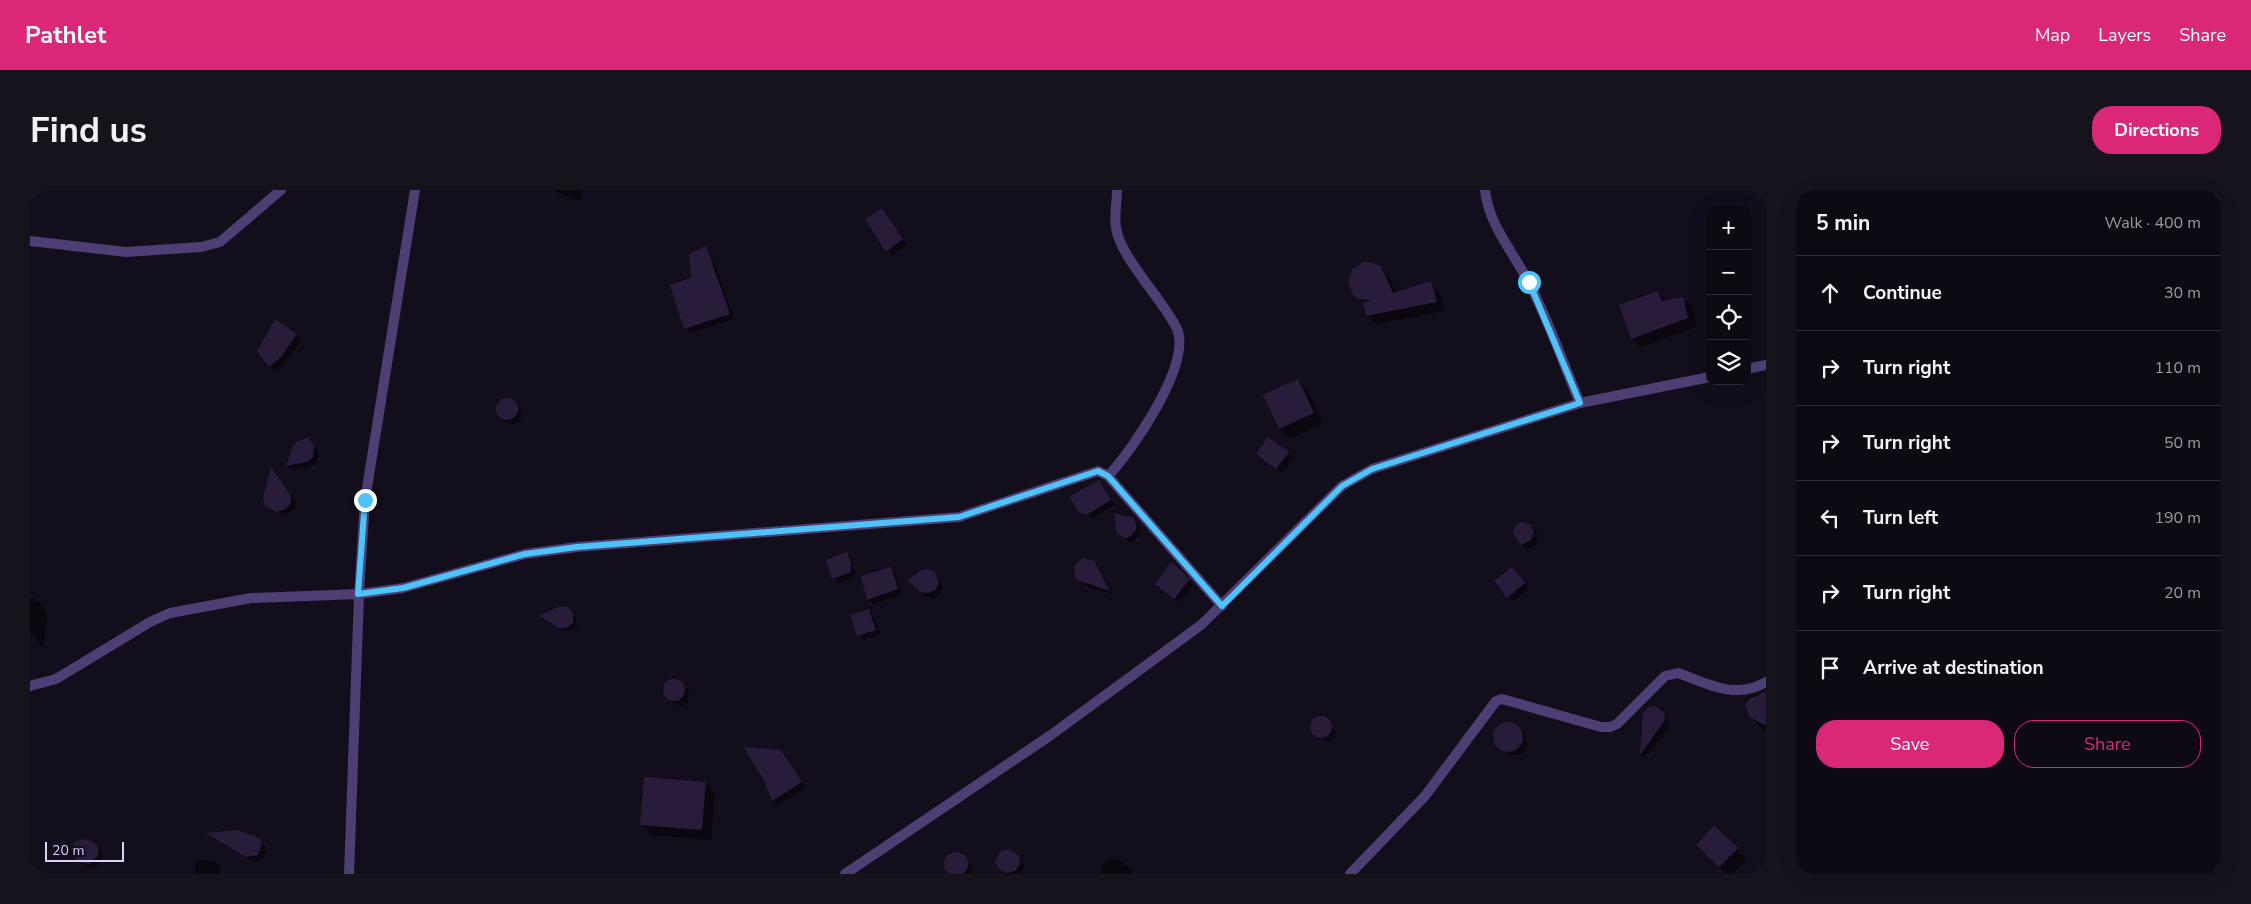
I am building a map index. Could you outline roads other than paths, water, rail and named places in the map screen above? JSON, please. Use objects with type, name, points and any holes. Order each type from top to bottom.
[{"type":"street","points":[[30,241],[126,252],[201,247],[220,242],[281,190]]},
{"type":"street","points":[[349,874],[358,594],[365,500],[415,190]]},
{"type":"street","points":[[1108,476],[1123,460],[1139,438],[1177,366],[1181,345],[1177,330],[1126,251],[1116,229],[1117,190]]},
{"type":"street","points":[[1485,190],[1487,205],[1500,235],[1529,282],[1580,403]]},
{"type":"street","points":[[1751,368],[1766,365]]},
{"type":"street","points":[[845,874],[1051,735],[1202,625],[1342,486],[1372,469],[1580,403],[1706,378]]},
{"type":"street","points":[[30,686],[56,679],[150,622],[170,613],[251,598],[358,594],[403,588],[525,554],[577,547],[959,517],[1098,471],[1108,476],[1222,606]]},
{"type":"street","points":[[1350,874],[1426,796],[1496,701],[1502,700],[1601,727],[1610,727],[1617,724],[1665,676],[1672,673],[1678,673],[1722,689],[1740,692],[1753,689],[1766,682]]}]
